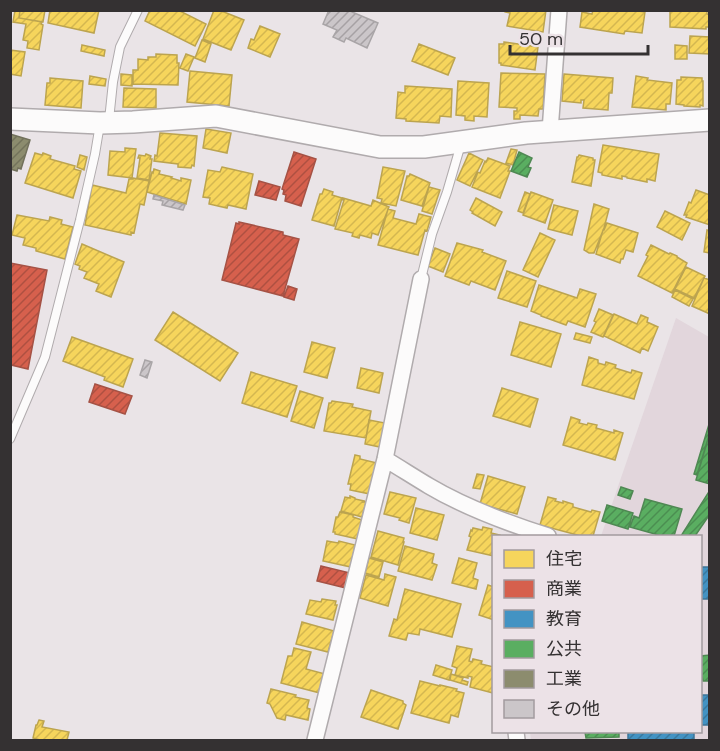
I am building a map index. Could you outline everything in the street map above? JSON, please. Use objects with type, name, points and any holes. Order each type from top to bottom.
[{"type":"street","points":[[550,131],[559,10]]},
{"type":"street","points":[[10,119],[134,122],[216,116],[381,147],[424,147],[550,131],[710,120]]},
{"type":"street","points":[[315,741],[385,459],[421,279]]},
{"type":"street","points":[[385,459],[430,487],[467,506],[542,535]]},
{"type":"lane","points":[[10,439],[45,357],[105,122],[120,46],[138,10]]},
{"type":"lane","points":[[421,279],[432,234],[461,142]]},
{"type":"shaded area","points":[[676,318],[709,337],[709,740],[531,740],[530,733],[702,733],[702,535],[601,535]]},
{"type":"building: 住宅","points":[[15,10],[20,10],[19,18],[42,22],[39,50],[27,48],[28,41],[23,40],[26,24],[13,22]]},
{"type":"building: 住宅","points":[[20,10],[45,10],[43,22],[19,18]]},
{"type":"building: 住宅","points":[[50,10],[99,10],[94,33],[48,23]]},
{"type":"building: 住宅","points":[[150,10],[178,10],[206,24],[195,46],[145,21]]},
{"type":"building: 住宅","points":[[214,10],[244,20],[231,50],[203,39]]},
{"type":"building: 住宅","points":[[505,10],[546,10],[543,32],[507,26],[510,13]]},
{"type":"building: 住宅","points":[[593,10],[645,12],[642,33],[625,31],[624,34],[580,27],[582,12],[592,14]]},
{"type":"building: 住宅","points":[[670,10],[707,10],[707,14],[710,15],[710,27],[706,29],[670,27]]},
{"type":"building: 住宅","points":[[260,26],[280,34],[270,57],[248,48]]},
{"type":"building: 住宅","points":[[690,36],[710,37],[710,54],[689,53]]},
{"type":"building: 住宅","points":[[202,40],[211,44],[205,62],[195,58]]},
{"type":"building: 住宅","points":[[504,42],[538,47],[535,70],[501,65],[499,63],[499,44],[504,44]]},
{"type":"building: 住宅","points":[[419,44],[455,58],[448,75],[412,61]]},
{"type":"building: 住宅","points":[[82,45],[105,50],[104,56],[81,51]]},
{"type":"building: 住宅","points":[[675,45],[687,46],[687,59],[675,59]]},
{"type":"building: 住宅","points":[[10,50],[25,52],[21,76],[10,74]]},
{"type":"building: 住宅","points":[[156,54],[177,55],[178,85],[133,84],[133,70],[138,70],[138,59],[148,60],[148,57],[156,57]]},
{"type":"building: 住宅","points":[[186,54],[194,57],[188,71],[180,68]]},
{"type":"building: 住宅","points":[[190,71],[232,75],[229,106],[187,102]]},
{"type":"building: 住宅","points":[[501,73],[545,74],[543,109],[539,109],[538,116],[520,115],[520,119],[514,119],[514,111],[517,111],[517,108],[499,107]]},
{"type":"building: 住宅","points":[[121,74],[132,75],[132,86],[121,85]]},
{"type":"building: 住宅","points":[[564,74],[613,78],[608,110],[583,108],[584,100],[581,100],[581,103],[562,101]]},
{"type":"building: 住宅","points":[[90,76],[106,79],[105,86],[89,84]]},
{"type":"building: 住宅","points":[[636,76],[648,78],[647,80],[672,83],[670,104],[666,104],[666,110],[632,107]]},
{"type":"building: 住宅","points":[[681,77],[702,78],[703,106],[676,104],[677,80],[681,80]]},
{"type":"building: 住宅","points":[[50,78],[83,81],[81,108],[45,105],[47,83],[50,83]]},
{"type":"building: 住宅","points":[[458,81],[489,83],[487,117],[474,116],[474,121],[465,120],[465,116],[456,115]]},
{"type":"building: 住宅","points":[[405,86],[452,89],[451,117],[440,116],[439,123],[406,121],[406,119],[396,118],[398,92],[405,93]]},
{"type":"building: 住宅","points":[[124,88],[156,89],[156,108],[123,107]]},
{"type":"building: 住宅","points":[[206,129],[231,133],[227,153],[203,148]]},
{"type":"building: 住宅","points":[[160,133],[197,136],[194,166],[192,165],[191,168],[178,167],[178,164],[154,161],[155,155],[157,156]]},
{"type":"building: 住宅","points":[[603,145],[659,154],[655,181],[647,179],[647,182],[622,176],[622,179],[602,175],[598,172]]},
{"type":"building: 住宅","points":[[125,148],[136,149],[132,178],[108,175],[110,151],[125,152]]},
{"type":"building: 住宅","points":[[511,149],[517,150],[513,165],[506,163]]},
{"type":"building: 住宅","points":[[35,153],[51,156],[50,159],[75,166],[74,169],[81,171],[73,198],[25,183]]},
{"type":"building: 住宅","points":[[469,153],[483,160],[470,186],[457,180]]},
{"type":"building: 住宅","points":[[146,154],[152,159],[149,180],[137,178],[139,155],[145,156]]},
{"type":"building: 住宅","points":[[80,155],[87,157],[84,170],[77,167]]},
{"type":"building: 住宅","points":[[579,155],[595,160],[591,186],[572,182]]},
{"type":"building: 住宅","points":[[488,158],[510,166],[500,198],[472,187],[478,172],[480,173]]},
{"type":"building: 住宅","points":[[222,167],[253,174],[246,209],[209,204],[210,198],[203,197],[208,170],[220,172]]},
{"type":"building: 住宅","points":[[383,167],[405,171],[396,206],[381,203],[382,199],[377,198]]},
{"type":"building: 住宅","points":[[154,169],[160,171],[159,174],[181,181],[181,178],[191,180],[186,204],[147,192]]},
{"type":"building: 住宅","points":[[410,174],[430,183],[422,206],[401,200],[407,176]]},
{"type":"building: 住宅","points":[[129,179],[149,181],[144,205],[140,204],[134,233],[131,232],[131,235],[85,225],[92,185],[126,193]]},
{"type":"building: 住宅","points":[[429,187],[440,190],[432,214],[422,211]]},
{"type":"building: 住宅","points":[[324,189],[342,198],[334,226],[312,220],[320,194]]},
{"type":"building: 住宅","points":[[696,190],[710,195],[710,225],[684,215]]},
{"type":"building: 住宅","points":[[525,192],[530,194],[523,213],[518,211]]},
{"type":"building: 住宅","points":[[531,192],[553,200],[545,223],[523,215]]},
{"type":"building: 住宅","points":[[343,198],[371,206],[373,200],[389,207],[378,235],[372,233],[371,238],[360,235],[359,238],[352,236],[353,233],[335,229]]},
{"type":"building: 住宅","points":[[476,198],[502,212],[495,226],[472,213],[470,210]]},
{"type":"building: 住宅","points":[[594,204],[609,209],[594,253],[589,253],[584,250]]},
{"type":"building: 住宅","points":[[554,205],[578,211],[572,235],[548,229]]},
{"type":"building: 住宅","points":[[388,209],[395,211],[393,218],[416,224],[419,214],[431,217],[418,255],[378,245]]},
{"type":"building: 住宅","points":[[665,211],[690,223],[682,240],[657,227]]},
{"type":"building: 住宅","points":[[17,215],[49,221],[50,217],[62,220],[61,224],[73,227],[65,259],[36,251],[36,248],[23,245],[25,238],[12,235]]},
{"type":"building: 住宅","points":[[607,223],[638,233],[633,252],[626,250],[620,263],[596,254]]},
{"type":"building: 住宅","points":[[707,230],[710,231],[710,253],[704,252]]},
{"type":"building: 住宅","points":[[540,233],[555,240],[538,277],[523,270]]},
{"type":"building: 住宅","points":[[457,243],[483,250],[482,252],[506,261],[495,290],[471,281],[469,285],[445,276]]},
{"type":"building: 住宅","points":[[82,244],[124,262],[111,297],[96,291],[99,284],[84,278],[87,272],[79,269],[80,266],[75,264]]},
{"type":"building: 住宅","points":[[651,245],[687,263],[672,293],[638,276]]},
{"type":"building: 住宅","points":[[435,248],[450,254],[443,272],[428,266]]},
{"type":"building: 住宅","points":[[686,267],[705,276],[694,298],[675,289]]},
{"type":"building: 住宅","points":[[507,271],[536,281],[527,307],[498,298]]},
{"type":"building: 住宅","points":[[704,278],[710,280],[710,314],[692,306]]},
{"type":"building: 住宅","points":[[539,285],[577,298],[580,289],[596,294],[585,327],[568,321],[566,325],[531,311]]},
{"type":"building: 住宅","points":[[675,290],[693,299],[689,306],[672,297]]},
{"type":"building: 住宅","points":[[599,309],[613,315],[603,337],[591,332]]},
{"type":"building: 住宅","points":[[173,312],[238,353],[220,381],[155,340]]},
{"type":"building: 住宅","points":[[614,314],[637,324],[641,315],[648,318],[647,322],[658,327],[648,351],[642,348],[640,353],[604,336]]},
{"type":"building: 住宅","points":[[520,322],[561,334],[551,367],[511,355]]},
{"type":"building: 住宅","points":[[576,333],[592,337],[590,343],[574,339]]},
{"type":"building: 住宅","points":[[72,337],[133,359],[123,387],[104,380],[105,377],[63,361]]},
{"type":"building: 住宅","points":[[312,342],[335,348],[327,378],[304,372]]},
{"type":"building: 住宅","points":[[589,357],[598,360],[598,363],[605,365],[606,362],[616,365],[615,368],[631,373],[632,370],[642,373],[634,399],[582,385]]},
{"type":"building: 住宅","points":[[361,368],[383,373],[379,393],[357,388]]},
{"type":"building: 住宅","points":[[251,372],[297,386],[287,417],[242,403]]},
{"type":"building: 住宅","points":[[502,388],[538,399],[530,427],[493,416]]},
{"type":"building: 住宅","points":[[300,391],[323,398],[314,428],[291,421]]},
{"type":"building: 住宅","points":[[332,401],[353,404],[352,407],[371,411],[366,438],[324,431],[329,403]]},
{"type":"building: 住宅","points":[[571,417],[580,420],[579,423],[597,425],[596,428],[623,433],[615,460],[563,445]]},
{"type":"building: 住宅","points":[[369,420],[385,423],[380,447],[365,444]]},
{"type":"building: 住宅","points":[[355,455],[360,456],[360,459],[377,463],[370,494],[350,490],[351,484],[348,484]]},
{"type":"building: 住宅","points":[[477,474],[484,475],[480,489],[473,488]]},
{"type":"building: 住宅","points":[[488,476],[525,487],[517,514],[480,504]]},
{"type":"building: 住宅","points":[[390,492],[416,498],[409,523],[384,514]]},
{"type":"building: 住宅","points":[[350,496],[366,502],[362,517],[341,511],[345,497],[350,498]]},
{"type":"building: 住宅","points":[[548,497],[556,499],[555,501],[573,504],[573,507],[600,512],[593,535],[577,535],[540,525]]},
{"type":"building: 住宅","points":[[416,508],[444,515],[437,540],[410,533]]},
{"type":"building: 住宅","points":[[340,512],[362,520],[358,539],[333,532],[336,517]]},
{"type":"building: 住宅","points":[[483,527],[492,529],[491,533],[500,535],[492,535],[492,556],[467,550],[471,530],[473,528],[482,530]]},
{"type":"building: 住宅","points":[[378,531],[404,538],[398,565],[371,557]]},
{"type":"building: 住宅","points":[[327,541],[355,545],[351,567],[323,561]]},
{"type":"building: 住宅","points":[[405,546],[434,554],[432,563],[437,565],[432,580],[398,571]]},
{"type":"building: 住宅","points":[[369,558],[383,562],[379,577],[365,573]]},
{"type":"building: 住宅","points":[[459,558],[477,563],[473,578],[478,580],[476,589],[452,583]]},
{"type":"building: 住宅","points":[[385,574],[396,577],[388,606],[360,598],[366,575],[384,580]]},
{"type":"building: 住宅","points":[[488,585],[492,586],[492,619],[479,615]]},
{"type":"building: 住宅","points":[[405,589],[461,604],[452,637],[420,629],[419,635],[408,633],[406,640],[389,636],[394,619],[397,620]]},
{"type":"building: 住宅","points":[[322,599],[336,601],[333,620],[306,614],[310,600],[321,602]]},
{"type":"building: 住宅","points":[[302,622],[334,631],[328,652],[296,644]]},
{"type":"building: 住宅","points":[[457,646],[472,649],[469,661],[472,662],[473,659],[482,661],[481,664],[492,667],[492,693],[470,687],[472,677],[455,675],[457,668],[452,666]]},
{"type":"building: 住宅","points":[[294,648],[311,652],[306,669],[325,674],[320,693],[281,683],[288,656],[292,656]]},
{"type":"building: 住宅","points":[[436,665],[452,670],[449,680],[433,675]]},
{"type":"building: 住宅","points":[[451,674],[463,678],[462,680],[468,682],[467,685],[450,680]]},
{"type":"building: 住宅","points":[[420,681],[457,689],[456,691],[464,693],[458,717],[451,715],[449,723],[411,713]]},
{"type":"building: 住宅","points":[[271,689],[309,700],[308,720],[286,715],[285,720],[277,718],[270,704],[267,703]]},
{"type":"building: 住宅","points":[[371,690],[403,701],[406,705],[398,729],[361,717]]},
{"type":"building: 住宅","points":[[39,720],[44,721],[42,727],[69,732],[67,740],[33,738]]},
{"type":"building: 商業","points":[[294,152],[316,159],[301,206],[285,201],[286,195],[283,194],[282,189]]},
{"type":"building: 商業","points":[[259,181],[280,187],[276,200],[255,195]]},
{"type":"building: 商業","points":[[239,222],[283,232],[283,235],[299,239],[283,296],[222,280],[236,223],[239,224]]},
{"type":"building: 商業","points":[[10,263],[47,270],[28,369],[11,365],[10,368]]},
{"type":"building: 商業","points":[[288,286],[297,289],[294,300],[284,297]]},
{"type":"building: 商業","points":[[95,384],[132,396],[125,414],[89,402]]},
{"type":"building: 商業","points":[[321,566],[350,573],[346,588],[317,581]]},
{"type":"building: 教育","points":[[702,567],[710,567],[710,599],[702,599]]},
{"type":"building: 教育","points":[[702,695],[710,695],[710,725],[702,725]]},
{"type":"building: 教育","points":[[628,733],[694,733],[694,740],[628,740]]},
{"type":"building: 公共","points":[[519,152],[532,158],[527,177],[511,171]]},
{"type":"building: 公共","points":[[710,421],[710,432],[697,475],[694,474]]},
{"type":"building: 公共","points":[[710,432],[710,484],[696,480]]},
{"type":"building: 公共","points":[[621,487],[633,491],[630,499],[618,495]]},
{"type":"building: 公共","points":[[710,490],[710,514],[696,535],[682,535]]},
{"type":"building: 公共","points":[[645,499],[682,509],[674,535],[658,535],[630,527],[634,516],[639,518]]},
{"type":"building: 公共","points":[[607,505],[633,513],[628,529],[602,521]]},
{"type":"building: 公共","points":[[710,655],[710,681],[703,681],[702,656]]},
{"type":"building: 公共","points":[[585,733],[619,733],[619,737],[586,738]]},
{"type":"building: 工業","points":[[10,134],[30,140],[21,169],[18,168],[17,171],[10,169]]},
{"type":"building: その他","points":[[329,10],[352,10],[378,23],[367,48],[346,38],[344,42],[333,37],[337,30],[323,24]]},
{"type":"building: その他","points":[[154,195],[185,205],[183,210],[162,205],[163,201],[153,199]]},
{"type":"building: その他","points":[[145,360],[152,362],[147,378],[140,375]]}]
